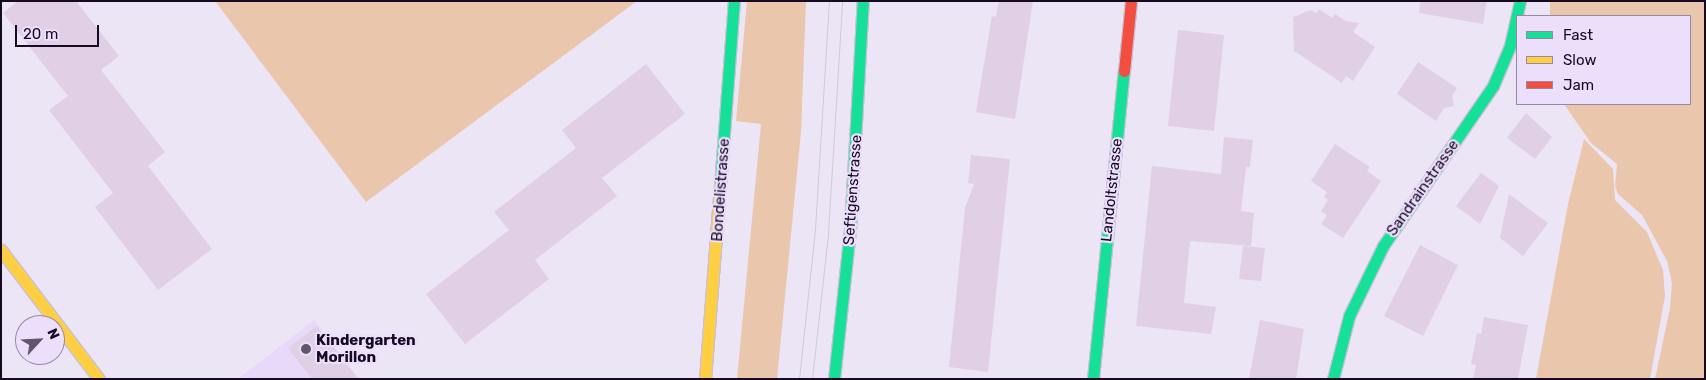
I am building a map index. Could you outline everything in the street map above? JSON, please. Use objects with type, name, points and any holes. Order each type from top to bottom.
[{"type":"street","name":"Bondelistrasse","points":[[705,379],[734,1]]},
{"type":"street","name":"Seftigenstrasse","points":[[834,379],[850,230],[863,1]]},
{"type":"street","name":"Landoltstrasse","points":[[1093,379],[1131,1]]},
{"type":"street","name":"Sandrainstrasse","points":[[1517,15],[1520,1]]},
{"type":"street","name":"Sandrainstrasse","points":[[1333,379],[1349,316],[1383,246],[1493,86],[1510,46],[1516,19]]},
{"type":"street","points":[[1,250],[99,379]]},
{"type":"shaded area","points":[[215,1],[637,1],[366,202]]},
{"type":"shaded area","points":[[747,1],[806,1],[801,132],[777,379],[737,379],[761,124],[736,121]]},
{"type":"shaded area","points":[[1550,1],[1705,1],[1705,379],[1655,379],[1670,308],[1672,283],[1667,261],[1642,215],[1618,194],[1615,186],[1617,164],[1591,143],[1565,105],[1691,105],[1691,15],[1550,15]]},
{"type":"shaded area","points":[[1584,139],[1613,169],[1615,200],[1647,232],[1663,270],[1665,296],[1650,379],[1536,379],[1568,204]]},
{"type":"shaded area","name":"Kindergarten Morillon","points":[[314,320],[359,379],[238,379]]},
{"type":"building","points":[[18,1],[76,1],[119,56],[101,70],[165,152],[148,166],[212,249],[158,290],[95,207],[113,193],[49,110],[68,96],[3,13]]},
{"type":"building","points":[[999,1],[1033,1],[1015,119],[976,112],[992,16],[996,17]]},
{"type":"building","points":[[1420,1],[1487,1],[1483,24],[1419,13]]},
{"type":"building","points":[[1319,9],[1332,18],[1335,14],[1346,21],[1359,23],[1353,32],[1375,47],[1353,81],[1346,76],[1342,83],[1294,51],[1293,17],[1311,10],[1316,13]]},
{"type":"building","points":[[1178,30],[1224,35],[1214,131],[1168,126]]},
{"type":"building","points":[[1418,62],[1457,88],[1452,96],[1454,106],[1444,108],[1436,121],[1397,94]]},
{"type":"building","points":[[646,64],[685,114],[602,178],[617,196],[535,260],[549,279],[465,344],[426,294],[509,230],[494,212],[576,148],[562,130]]},
{"type":"building","points":[[1526,113],[1552,137],[1535,159],[1507,138]]},
{"type":"building","points":[[1224,137],[1253,140],[1250,167],[1246,167],[1241,211],[1254,213],[1251,246],[1190,241],[1184,303],[1216,307],[1211,334],[1136,326],[1152,166],[1221,174]]},
{"type":"building","points":[[1335,144],[1370,167],[1367,171],[1381,181],[1343,238],[1321,224],[1327,215],[1321,211],[1328,200],[1324,197],[1327,192],[1311,181]]},
{"type":"building","points":[[971,155],[1010,159],[988,372],[949,367],[965,208],[974,184],[968,183]]},
{"type":"building","points":[[1481,173],[1499,186],[1480,224],[1456,206]]},
{"type":"building","points":[[1509,194],[1548,223],[1523,256],[1500,238]]},
{"type":"building","points":[[1420,245],[1458,265],[1423,336],[1384,316]]},
{"type":"building","points":[[1243,246],[1265,248],[1261,281],[1239,279]]},
{"type":"building","points":[[1484,317],[1528,325],[1518,379],[1473,379],[1476,365],[1471,364],[1477,333],[1481,334]]},
{"type":"building","points":[[1260,320],[1304,329],[1296,379],[1249,379]]},
{"type":"building","points":[[317,326],[358,379],[312,379],[288,348]]},
{"type":"tram line","points":[[799,379],[815,229],[829,1]]},
{"type":"tram line","points":[[812,379],[828,233],[842,1]]},
{"type":"traffic: fast","points":[[720,186],[734,1]]},
{"type":"traffic: fast","points":[[834,379],[850,230],[863,1]]},
{"type":"traffic: fast","points":[[1517,15],[1520,1]]},
{"type":"traffic: fast","points":[[1333,379],[1349,316],[1383,246],[1493,86],[1510,46],[1516,19]]},
{"type":"traffic: fast","points":[[1093,379],[1124,71]]},
{"type":"traffic: slow","points":[[705,379],[720,186]]},
{"type":"traffic: slow","points":[[1,250],[99,379]]},
{"type":"traffic: jam","points":[[1124,71],[1131,1]]},
{"type":"place","name":"Kindergarten Morillon","points":[[306,349]]}]
